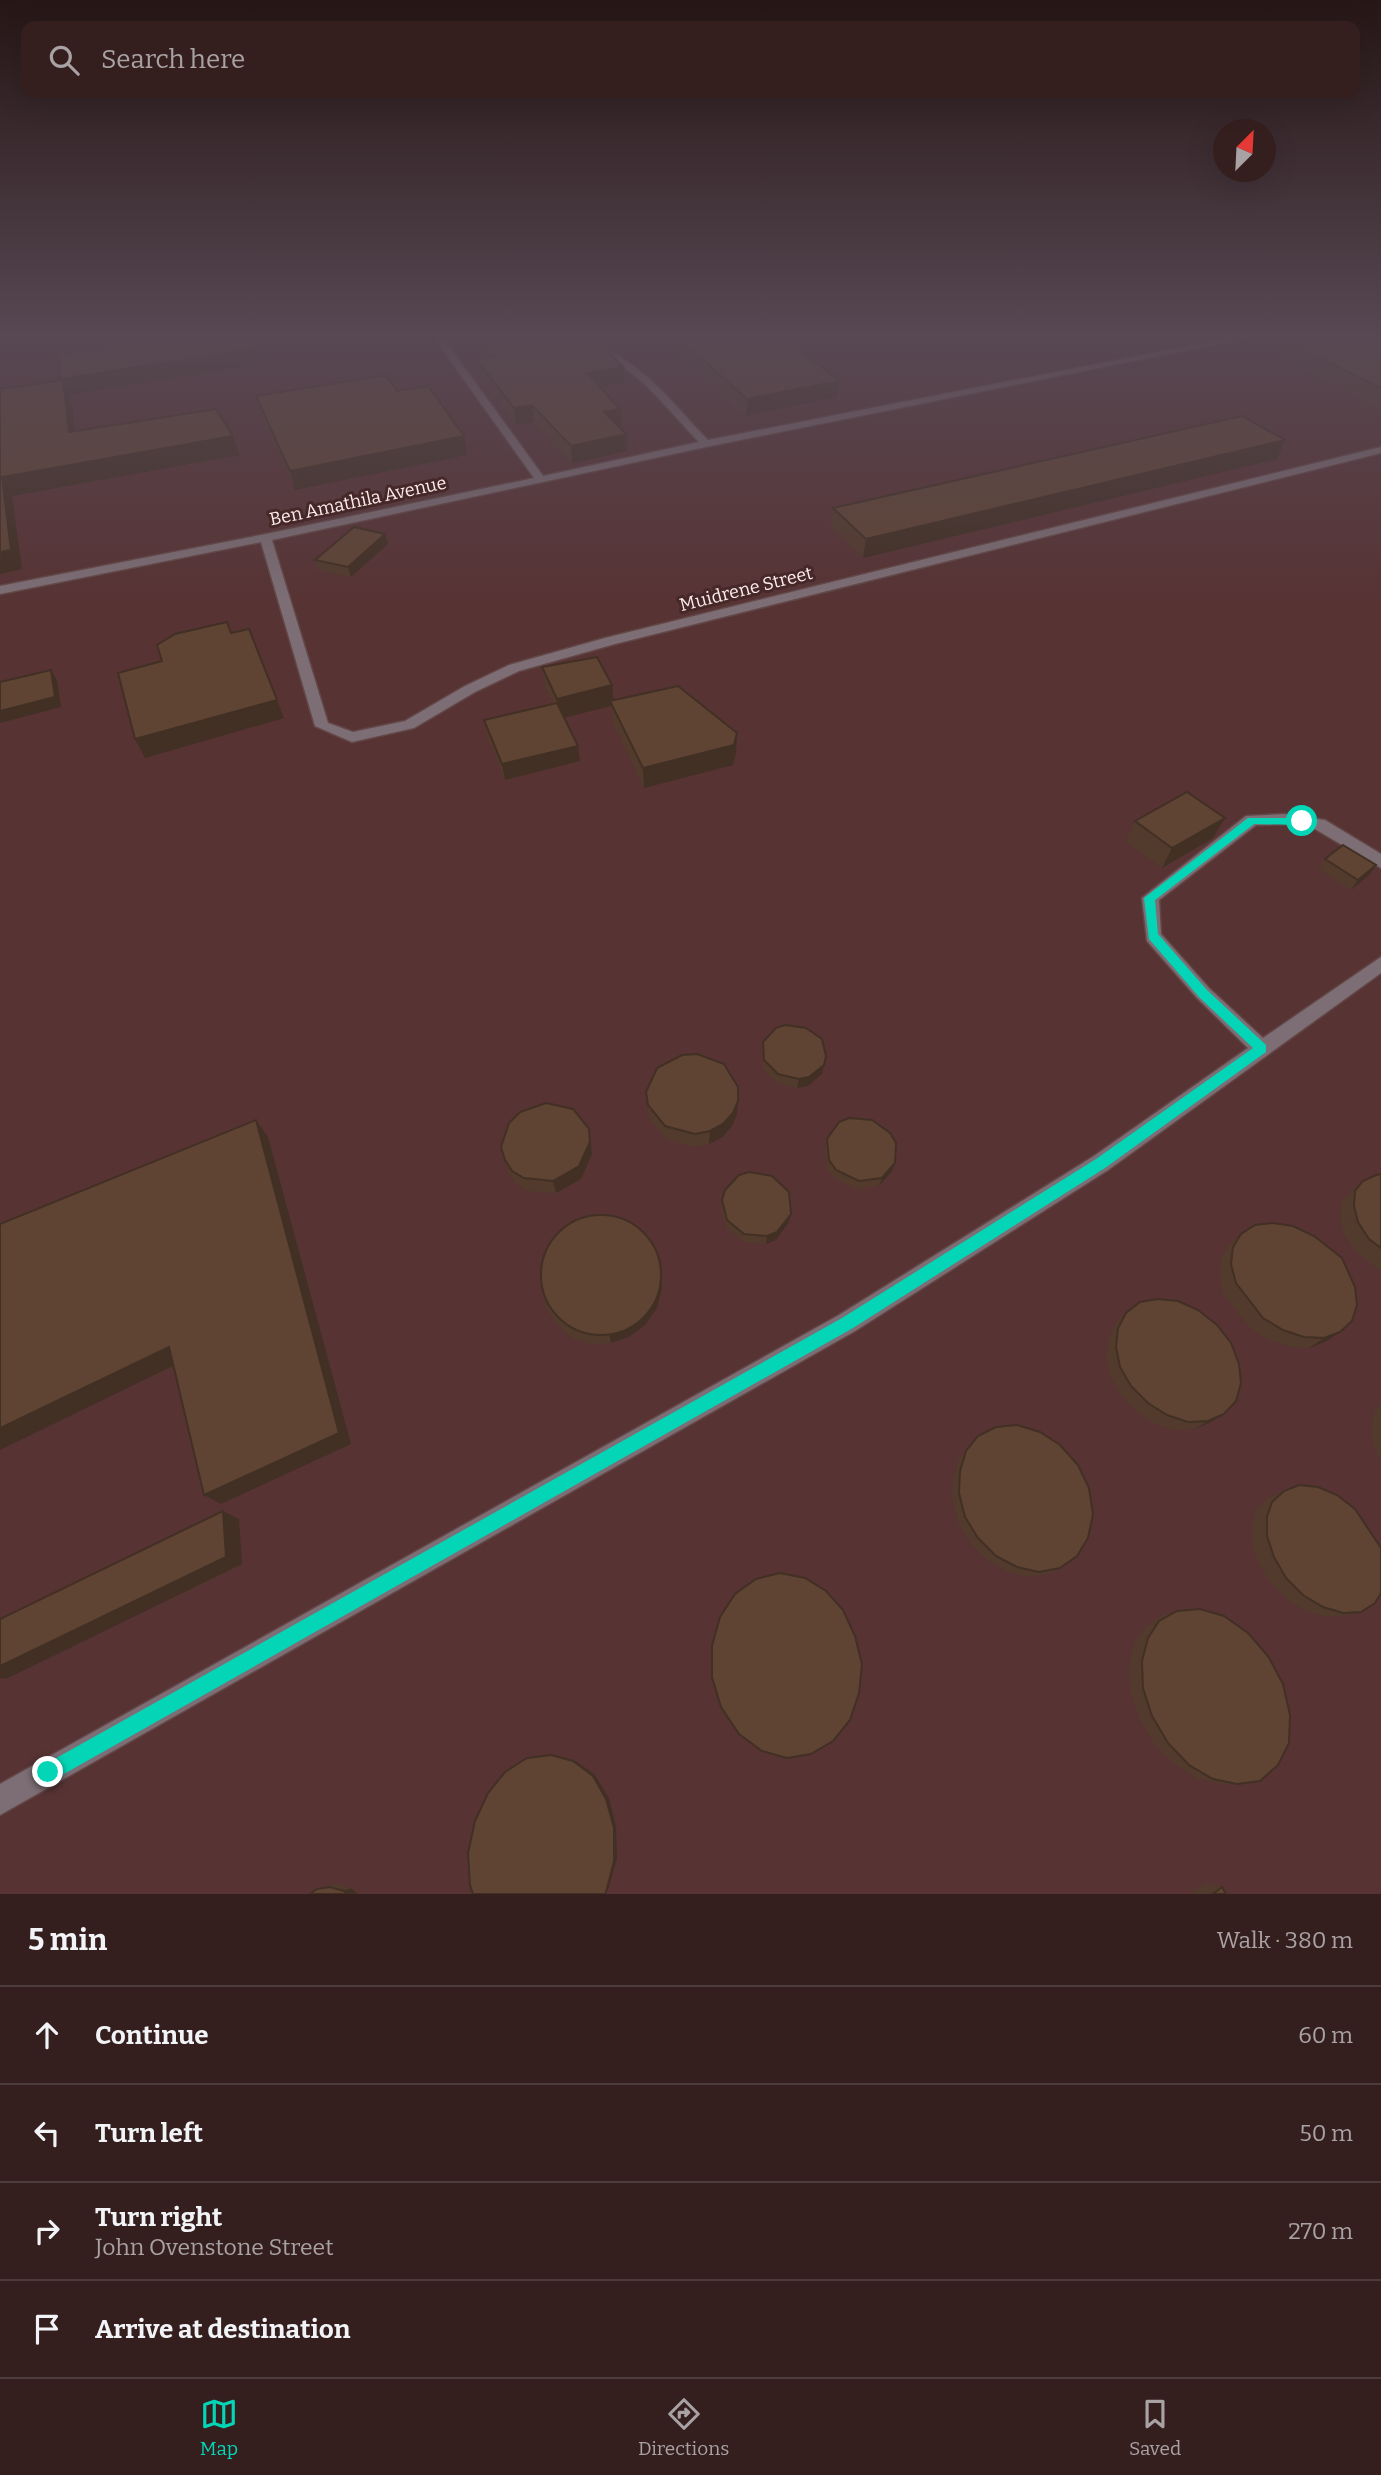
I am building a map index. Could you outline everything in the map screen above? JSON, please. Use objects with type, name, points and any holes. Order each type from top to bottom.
[{"type":"street","points":[[500,423],[541,480]]},
{"type":"street","points":[[684,423],[706,444]]},
{"type":"street","name":"Ben Amathila Avenue","points":[[0,590],[266,538],[810,423]]},
{"type":"street","name":"Muidrene Street","points":[[266,538],[322,726],[352,737],[409,725],[470,689],[514,668],[610,640],[1381,450]]},
{"type":"street","points":[[1262,1049],[1203,993],[1153,936],[1150,898],[1252,820],[1284,819],[1319,824],[1381,862]]},
{"type":"street","points":[[0,1800],[847,1323],[1101,1163],[1381,964]]},
{"type":"shaded area","points":[[0,423],[1381,423],[1381,1894],[0,1894]]},
{"type":"building","points":[[0,423],[68,423],[69,432],[124,423],[225,423],[233,436],[2,477],[11,550],[0,552]]},
{"type":"building","points":[[268,423],[455,423],[464,436],[290,471]]},
{"type":"building","points":[[549,423],[615,423],[626,434],[571,446]]},
{"type":"building","points":[[1209,423],[1255,423],[1285,440],[866,539],[833,508]]},
{"type":"building","points":[[354,527],[385,534],[348,567],[315,560]]},
{"type":"building","points":[[227,622],[231,633],[249,629],[277,700],[135,739],[118,673],[162,661],[157,645],[175,634]]},
{"type":"building","points":[[597,657],[612,685],[557,699],[542,667]]},
{"type":"building","points":[[51,670],[55,697],[0,711],[0,682]]},
{"type":"building","points":[[678,686],[737,733],[734,745],[643,768],[610,701]]},
{"type":"building","points":[[557,703],[578,746],[502,764],[484,720]]},
{"type":"building","points":[[1187,792],[1225,818],[1172,848],[1135,821]]},
{"type":"building","points":[[1343,845],[1376,865],[1358,880],[1325,859]]},
{"type":"building","points":[[785,1025],[806,1028],[822,1039],[826,1056],[824,1065],[809,1077],[799,1079],[778,1074],[764,1060],[763,1042],[776,1028]]},
{"type":"building","points":[[697,1054],[724,1064],[738,1087],[738,1101],[733,1113],[723,1124],[710,1131],[695,1134],[665,1126],[648,1105],[646,1092],[657,1068],[682,1055]]},
{"type":"building","points":[[546,1103],[573,1109],[589,1129],[590,1142],[579,1166],[553,1181],[524,1178],[512,1171],[501,1147],[509,1123],[520,1112]]},
{"type":"building","points":[[849,1118],[872,1120],[890,1133],[896,1143],[895,1163],[882,1178],[859,1181],[836,1170],[829,1160],[827,1139],[839,1122]]},
{"type":"building","points":[[256,1120],[339,1433],[204,1495],[169,1347],[0,1428],[0,1224]]},
{"type":"building","points":[[749,1172],[772,1176],[789,1192],[791,1214],[777,1232],[767,1236],[744,1234],[727,1220],[722,1200],[725,1190],[739,1175]]},
{"type":"building","points":[[1381,1174],[1381,1248],[1369,1239],[1358,1222],[1354,1206],[1355,1191],[1363,1181]]},
{"type":"building","points":[[601,1215],[624,1220],[643,1233],[656,1252],[661,1275],[656,1298],[643,1317],[624,1330],[601,1335],[578,1330],[559,1317],[546,1298],[541,1275],[546,1252],[559,1233],[578,1220]]},
{"type":"building","points":[[1273,1223],[1293,1226],[1314,1236],[1342,1258],[1355,1287],[1357,1305],[1352,1321],[1340,1332],[1324,1338],[1304,1337],[1283,1330],[1263,1318],[1236,1283],[1231,1264],[1233,1247],[1241,1234],[1255,1225]]},
{"type":"building","points":[[1158,1299],[1178,1301],[1198,1310],[1217,1325],[1231,1343],[1239,1364],[1241,1383],[1236,1401],[1224,1414],[1208,1421],[1188,1422],[1167,1415],[1148,1403],[1131,1386],[1120,1367],[1116,1347],[1118,1328],[1126,1313],[1140,1302]]},
{"type":"building","points":[[1017,1425],[1040,1432],[1060,1445],[1078,1465],[1089,1488],[1093,1514],[1088,1538],[1077,1556],[1060,1568],[1039,1572],[1017,1567],[996,1556],[978,1538],[965,1517],[959,1493],[960,1471],[966,1451],[978,1436],[996,1427]]},
{"type":"building","points":[[1299,1485],[1318,1487],[1337,1495],[1355,1509],[1381,1548],[1381,1593],[1375,1603],[1361,1612],[1343,1613],[1323,1607],[1303,1595],[1286,1578],[1274,1557],[1267,1536],[1267,1517],[1272,1502],[1284,1491]]},
{"type":"building","points":[[223,1511],[226,1557],[0,1666],[0,1619]]},
{"type":"building","points":[[780,1573],[805,1578],[826,1591],[843,1610],[855,1636],[862,1664],[859,1693],[850,1720],[833,1741],[811,1754],[787,1758],[762,1751],[739,1734],[721,1707],[712,1677],[712,1646],[720,1617],[735,1594],[756,1579]]},
{"type":"building","points":[[1200,1609],[1224,1616],[1248,1633],[1268,1656],[1283,1684],[1290,1715],[1289,1743],[1278,1765],[1260,1781],[1237,1784],[1213,1779],[1189,1765],[1168,1743],[1152,1716],[1143,1688],[1142,1661],[1148,1638],[1159,1621],[1177,1611]]},
{"type":"building","points":[[551,1755],[573,1761],[593,1776],[606,1799],[614,1828],[614,1861],[605,1894],[473,1894],[468,1853],[475,1821],[488,1793],[505,1772],[527,1758]]},
{"type":"building","points":[[330,1887],[347,1894],[310,1894],[317,1889]]},
{"type":"building","points":[[1222,1887],[1226,1894],[1213,1894]]},
{"type":"route","points":[[48,1772],[847,1323],[1101,1163],[1262,1049],[1203,993],[1153,936],[1150,898],[1252,820],[1302,821]]}]
